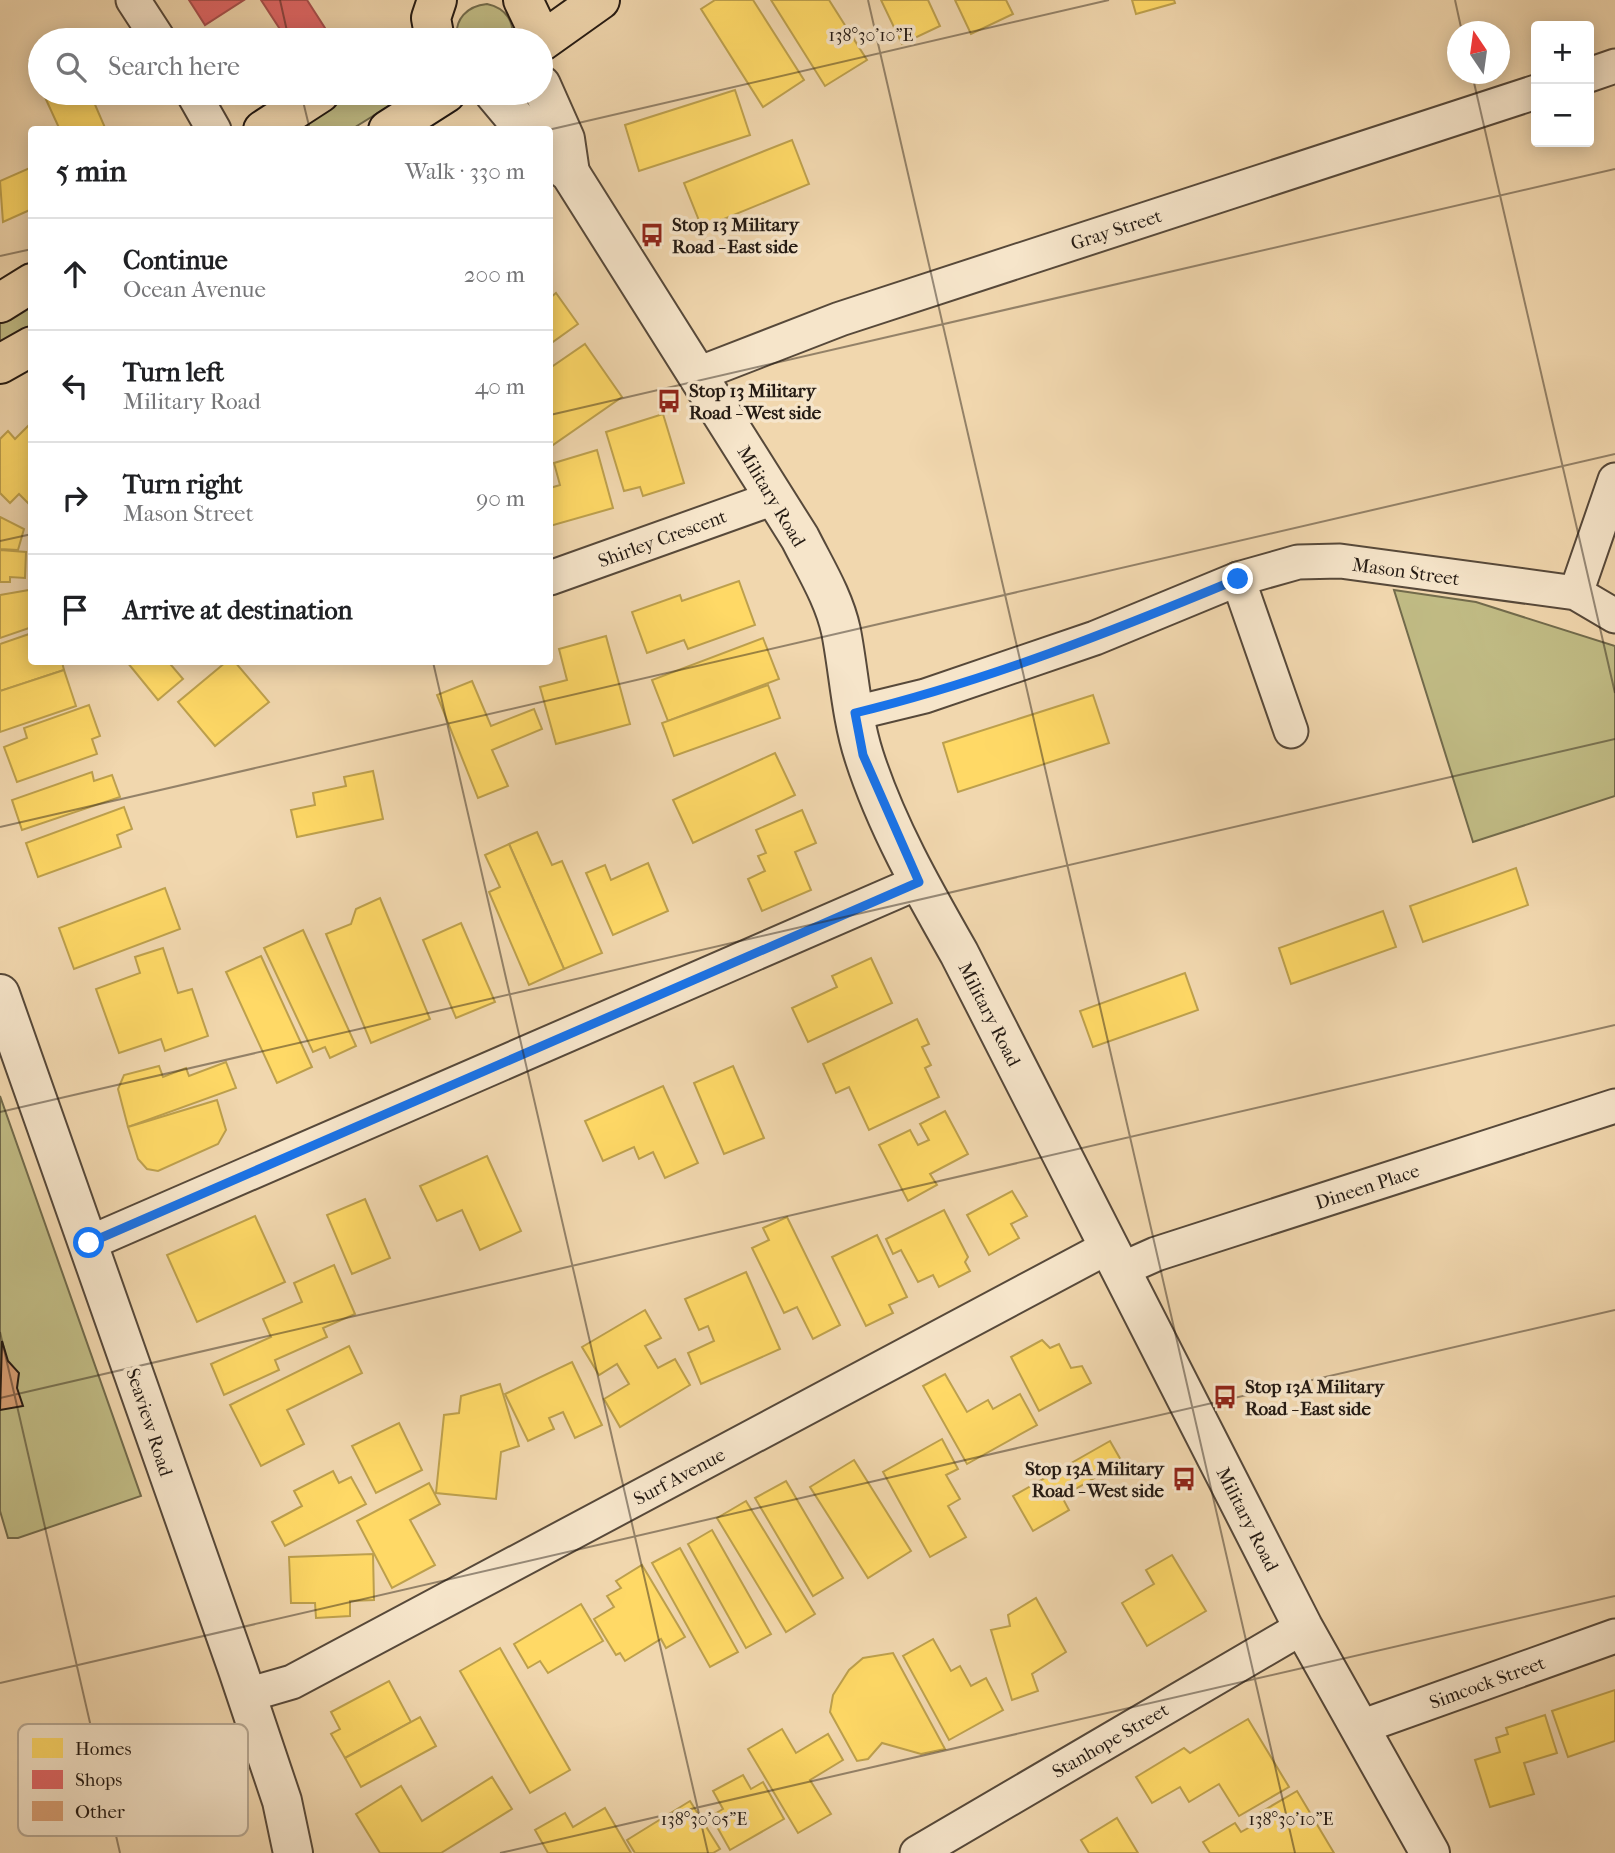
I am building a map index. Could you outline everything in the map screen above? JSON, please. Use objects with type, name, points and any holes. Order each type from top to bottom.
[{"type":"main road","points":[[523,0],[536,28]]},
{"type":"main road","points":[[553,32],[600,0]]},
{"type":"main road","points":[[269,126],[302,105]]},
{"type":"main road","points":[[394,126],[427,105]]},
{"type":"main road","points":[[0,303],[28,286]]},
{"type":"main road","points":[[0,364],[28,348]]},
{"type":"street","points":[[133,0],[151,28]]},
{"type":"street","points":[[1594,73],[1615,66]]},
{"type":"street","name":"Gray Street","points":[[698,374],[840,319],[1531,94]]},
{"type":"street","points":[[200,105],[212,126]]},
{"type":"street","points":[[504,105],[521,126]]},
{"type":"street","name":"Military Road","points":[[550,105],[565,139],[560,165],[698,374],[800,538],[827,592],[841,630],[863,755],[919,882],[959,953],[1303,1628],[1430,1853]]},
{"type":"street","points":[[1576,593],[1615,480]]},
{"type":"street","name":"Shirley Crescent","points":[[553,578],[774,498]]},
{"type":"street","name":"Mason Street","points":[[855,713],[925,696],[1095,638],[1238,579],[1298,562],[1340,561],[1576,593],[1615,616]]},
{"type":"street","points":[[1238,579],[1291,731]]},
{"type":"street","points":[[89,1243],[919,882]]},
{"type":"street","name":"Seaview Road","points":[[0,994],[247,1695],[282,1801],[293,1853]]},
{"type":"street","name":"Dineen Place","points":[[1114,1258],[1156,1254],[1615,1106]]},
{"type":"street","name":"Surf Avenue","points":[[247,1695],[292,1682],[1114,1258]]},
{"type":"street","name":"Stanhope Street","points":[[917,1853],[1303,1628]]},
{"type":"street","name":"Simcock Street","points":[[1358,1728],[1615,1636]]},
{"type":"shaded area","points":[[480,5],[494,6],[504,12],[512,28],[458,28],[463,15]]},
{"type":"shaded area","points":[[331,105],[391,105],[357,126],[302,126]]},
{"type":"shaded area","points":[[28,303],[28,332],[0,349],[0,322]]},
{"type":"shaded area","points":[[1394,590],[1476,602],[1615,646],[1615,796],[1473,842]]},
{"type":"shaded area","points":[[0,1096],[141,1496],[18,1538],[8,1538],[0,1511]]},
{"type":"building: Homes","points":[[715,0],[753,0],[804,80],[763,107],[701,9]]},
{"type":"building: Homes","points":[[771,0],[829,0],[867,60],[825,86]]},
{"type":"building: Homes","points":[[881,0],[928,0],[940,26],[902,44]]},
{"type":"building: Homes","points":[[955,0],[1006,0],[1013,14],[971,34]]},
{"type":"building: Homes","points":[[1132,0],[1174,0],[1175,3],[1136,14]]},
{"type":"building: Homes","points":[[735,90],[750,135],[639,171],[625,125]]},
{"type":"building: Homes","points":[[49,105],[95,105],[104,126],[58,126]]},
{"type":"building: Homes","points":[[792,140],[809,184],[702,228],[684,183]]},
{"type":"building: Homes","points":[[28,169],[28,211],[3,222],[0,181]]},
{"type":"building: Homes","points":[[556,293],[578,324],[553,342],[553,296]]},
{"type":"building: Homes","points":[[585,344],[622,397],[553,445],[553,366]]},
{"type":"building: Homes","points":[[663,414],[684,483],[643,496],[640,487],[624,491],[606,432]]},
{"type":"building: Homes","points":[[28,426],[28,503],[19,494],[10,503],[0,493],[0,439],[8,431],[15,439]]},
{"type":"building: Homes","points":[[597,450],[613,508],[553,525],[553,487],[560,485],[554,463]]},
{"type":"building: Homes","points":[[0,517],[24,529],[18,550],[0,549]]},
{"type":"building: Homes","points":[[0,550],[26,552],[25,578],[10,577],[10,582],[0,582]]},
{"type":"building: Homes","points":[[739,581],[755,625],[688,649],[684,640],[647,653],[632,612],[680,595],[682,601]]},
{"type":"building: Homes","points":[[28,590],[28,628],[0,638],[0,595]]},
{"type":"building: Homes","points":[[28,634],[28,665],[63,665],[64,670],[0,691],[0,644]]},
{"type":"building: Homes","points":[[606,636],[630,724],[556,744],[540,687],[567,680],[559,649]]},
{"type":"building: Homes","points":[[763,638],[779,679],[668,721],[652,680]]},
{"type":"building: Homes","points":[[129,665],[171,665],[183,679],[158,700]]},
{"type":"building: Homes","points":[[222,665],[238,665],[269,702],[215,746],[178,702]]},
{"type":"building: Homes","points":[[64,670],[76,706],[0,732],[0,691]]},
{"type":"building: Homes","points":[[472,681],[491,726],[534,709],[542,729],[492,750],[508,786],[478,798],[437,695]]},
{"type":"building: Homes","points":[[768,685],[780,718],[674,756],[662,723]]},
{"type":"building: Homes","points":[[1093,695],[1109,743],[958,792],[943,743]]},
{"type":"building: Homes","points":[[89,705],[100,736],[92,739],[97,754],[17,782],[4,747],[27,738],[24,728]]},
{"type":"building: Homes","points":[[775,753],[795,795],[693,843],[673,800]]},
{"type":"building: Homes","points":[[373,771],[383,819],[297,837],[291,810],[315,805],[313,793],[346,786],[344,777]]},
{"type":"building: Homes","points":[[92,772],[94,781],[112,775],[120,797],[22,830],[12,800]]},
{"type":"building: Homes","points":[[124,807],[132,829],[117,835],[121,847],[38,877],[26,843]]},
{"type":"building: Homes","points":[[802,810],[816,843],[795,852],[811,890],[762,911],[748,879],[765,871],[758,856],[766,853],[756,830]]},
{"type":"building: Homes","points":[[537,832],[552,865],[562,861],[602,953],[564,969],[509,844]]},
{"type":"building: Homes","points":[[509,844],[564,969],[529,985],[489,892],[500,887],[485,855]]},
{"type":"building: Homes","points":[[648,863],[668,911],[613,935],[586,873],[605,865],[611,880]]},
{"type":"building: Homes","points":[[1516,868],[1528,905],[1423,942],[1410,906]]},
{"type":"building: Homes","points":[[165,888],[180,929],[74,969],[59,928]]},
{"type":"building: Homes","points":[[380,898],[430,1019],[371,1043],[326,934],[351,924],[356,909]]},
{"type":"building: Homes","points":[[1383,911],[1396,947],[1291,984],[1279,948]]},
{"type":"building: Homes","points":[[461,923],[495,1002],[456,1018],[423,940]]},
{"type":"building: Homes","points":[[303,930],[356,1046],[330,1058],[325,1047],[313,1052],[264,948]]},
{"type":"building: Homes","points":[[163,948],[178,993],[192,989],[208,1036],[165,1051],[161,1039],[119,1053],[96,989],[140,973],[135,957]]},
{"type":"building: Homes","points":[[261,956],[312,1067],[277,1083],[226,972]]},
{"type":"building: Homes","points":[[871,958],[892,1003],[808,1042],[792,1008],[837,987],[832,976]]},
{"type":"building: Homes","points":[[1185,973],[1198,1010],[1093,1047],[1080,1011]]},
{"type":"building: Homes","points":[[917,1019],[929,1044],[922,1047],[931,1065],[925,1068],[939,1097],[869,1130],[849,1087],[836,1093],[823,1064]]},
{"type":"building: Homes","points":[[226,1062],[236,1088],[128,1127],[118,1089],[124,1075],[159,1066],[163,1077],[186,1068],[189,1076]]},
{"type":"building: Homes","points":[[733,1066],[764,1138],[724,1154],[694,1083]]},
{"type":"building: Homes","points":[[663,1086],[698,1163],[665,1178],[653,1152],[639,1159],[634,1147],[603,1161],[585,1121]]},
{"type":"building: Homes","points":[[217,1100],[226,1130],[218,1144],[158,1171],[147,1169],[138,1159],[128,1127]]},
{"type":"building: Homes","points":[[945,1111],[968,1154],[930,1174],[937,1185],[908,1201],[879,1145],[910,1130],[918,1145],[929,1140],[920,1124]]},
{"type":"building: Homes","points":[[487,1156],[521,1231],[480,1250],[462,1210],[437,1221],[420,1186]]},
{"type":"building: Homes","points":[[1012,1191],[1027,1216],[1011,1224],[1019,1238],[989,1255],[967,1215]]},
{"type":"building: Homes","points":[[365,1199],[390,1258],[352,1274],[327,1215]]},
{"type":"building: Homes","points":[[944,1210],[968,1257],[965,1262],[970,1271],[939,1287],[933,1275],[918,1282],[901,1250],[893,1254],[886,1239]]},
{"type":"building: Homes","points":[[255,1216],[285,1282],[197,1322],[167,1255]]},
{"type":"building: Homes","points":[[787,1217],[840,1325],[813,1339],[797,1307],[784,1313],[752,1248],[769,1240],[763,1228]]},
{"type":"building: Homes","points":[[877,1235],[907,1297],[889,1305],[893,1313],[866,1326],[832,1257]]},
{"type":"building: Homes","points":[[334,1265],[355,1314],[323,1328],[327,1337],[275,1360],[279,1370],[224,1395],[211,1364],[271,1337],[263,1319],[302,1302],[294,1283]]},
{"type":"building: Homes","points":[[746,1272],[780,1349],[701,1384],[688,1353],[714,1341],[708,1326],[699,1330],[685,1299]]},
{"type":"building: Homes","points":[[645,1310],[661,1338],[645,1346],[658,1368],[675,1359],[690,1385],[620,1427],[604,1399],[629,1384],[617,1364],[599,1375],[582,1347]]},
{"type":"building: Homes","points":[[1042,1340],[1050,1348],[1059,1344],[1071,1368],[1082,1366],[1091,1383],[1039,1411],[1011,1357]]},
{"type":"building: Homes","points":[[349,1346],[362,1373],[287,1410],[304,1444],[261,1466],[230,1405]]},
{"type":"building: Homes","points":[[572,1362],[602,1425],[575,1438],[563,1412],[549,1418],[554,1429],[528,1441],[505,1394]]},
{"type":"building: Homes","points":[[945,1374],[967,1412],[988,1400],[993,1409],[1020,1394],[1037,1425],[967,1464],[923,1386]]},
{"type":"building: Homes","points":[[500,1384],[519,1446],[501,1452],[496,1499],[436,1493],[444,1415],[459,1413],[461,1396]]},
{"type":"building: Homes","points":[[399,1423],[422,1470],[376,1493],[352,1446]]},
{"type":"building: Homes","points":[[942,1439],[958,1469],[946,1475],[960,1499],[948,1506],[966,1537],[930,1557],[883,1472]]},
{"type":"building: Homes","points":[[1110,1441],[1122,1462],[1062,1497],[1069,1510],[1033,1531],[1013,1496]]},
{"type":"building: Homes","points":[[854,1460],[911,1551],[868,1578],[810,1487]]},
{"type":"building: Homes","points":[[333,1471],[339,1483],[351,1477],[366,1504],[285,1546],[272,1522],[302,1506],[294,1491]]},
{"type":"building: Homes","points":[[786,1481],[843,1578],[813,1596],[755,1498]]},
{"type":"building: Homes","points":[[429,1483],[440,1504],[410,1520],[435,1565],[392,1588],[357,1521]]},
{"type":"building: Homes","points":[[746,1501],[815,1614],[786,1632],[717,1518]]},
{"type":"building: Homes","points":[[712,1530],[771,1634],[746,1648],[688,1544]]},
{"type":"building: Homes","points":[[680,1548],[738,1652],[710,1667],[652,1563]]},
{"type":"building: Homes","points":[[373,1554],[374,1600],[350,1601],[350,1616],[316,1618],[315,1603],[291,1603],[289,1557]]},
{"type":"building: Homes","points":[[1172,1555],[1206,1611],[1147,1646],[1122,1603],[1154,1584],[1146,1570]]},
{"type":"building: Homes","points":[[642,1565],[685,1637],[666,1648],[661,1639],[625,1661],[620,1653],[616,1655],[594,1619],[614,1607],[607,1596],[621,1588],[616,1581]]},
{"type":"building: Homes","points":[[1036,1598],[1066,1652],[1032,1674],[1038,1691],[1012,1700],[991,1630],[1010,1626],[1008,1615]]},
{"type":"building: Homes","points":[[581,1604],[603,1641],[548,1673],[540,1661],[528,1668],[514,1644]]},
{"type":"building: Homes","points":[[933,1639],[951,1671],[960,1666],[971,1686],[986,1678],[1003,1710],[949,1740],[903,1656]]},
{"type":"building: Homes","points":[[500,1648],[570,1770],[530,1793],[460,1671]]},
{"type":"building: Homes","points":[[893,1653],[945,1749],[921,1754],[882,1743],[868,1759],[857,1761],[830,1712],[833,1695],[849,1670],[863,1658]]},
{"type":"building: Homes","points":[[389,1681],[411,1722],[345,1758],[331,1734],[340,1729],[331,1712]]},
{"type":"building: Homes","points":[[1615,1690],[1615,1741],[1568,1757],[1552,1711]]},
{"type":"building: Homes","points":[[1545,1715],[1557,1753],[1524,1763],[1534,1794],[1490,1807],[1475,1760],[1500,1752],[1496,1738],[1508,1734],[1506,1728]]},
{"type":"building: Homes","points":[[420,1717],[436,1746],[361,1787],[345,1758]]},
{"type":"building: Homes","points":[[1248,1719],[1289,1787],[1239,1816],[1219,1784],[1189,1802],[1180,1787],[1152,1803],[1136,1777],[1184,1748],[1190,1753]]},
{"type":"building: Homes","points":[[782,1729],[796,1753],[828,1734],[843,1760],[810,1780],[831,1814],[798,1833],[748,1749]]},
{"type":"building: Homes","points":[[743,1775],[751,1789],[763,1782],[784,1819],[730,1850],[711,1816],[723,1809],[713,1791]]},
{"type":"building: Homes","points":[[492,1777],[512,1809],[441,1853],[380,1853],[356,1814],[401,1786],[422,1821]]},
{"type":"building: Homes","points":[[1297,1791],[1334,1853],[1210,1853],[1203,1842],[1235,1823],[1241,1832],[1268,1817],[1261,1812]]},
{"type":"building: Homes","points":[[690,1801],[720,1849],[713,1853],[635,1853],[627,1840]]},
{"type":"building: Homes","points":[[605,1808],[631,1853],[548,1853],[535,1830],[565,1813],[573,1827]]},
{"type":"building: Homes","points":[[1117,1818],[1138,1853],[1089,1853],[1081,1840]]},
{"type":"building: Shops","points":[[189,0],[244,0],[205,25]]},
{"type":"building: Shops","points":[[261,0],[307,0],[325,28],[279,28]]},
{"type":"building: Other","points":[[2,1341],[8,1361],[19,1373],[17,1388],[23,1406],[0,1410]]},
{"type":"place","name":"Stop 13 Military Road - East side","points":[[652,235]]},
{"type":"place","name":"Stop 13 Military Road - West side","points":[[669,401]]},
{"type":"place","name":"Stop 13A Military Road - East side","points":[[1225,1397]]},
{"type":"place","name":"Stop 13A Military Road - West side","points":[[1184,1479]]},
{"type":"route","points":[[89,1243],[919,882],[863,755],[855,713],[925,696],[1095,638],[1238,579]]}]
